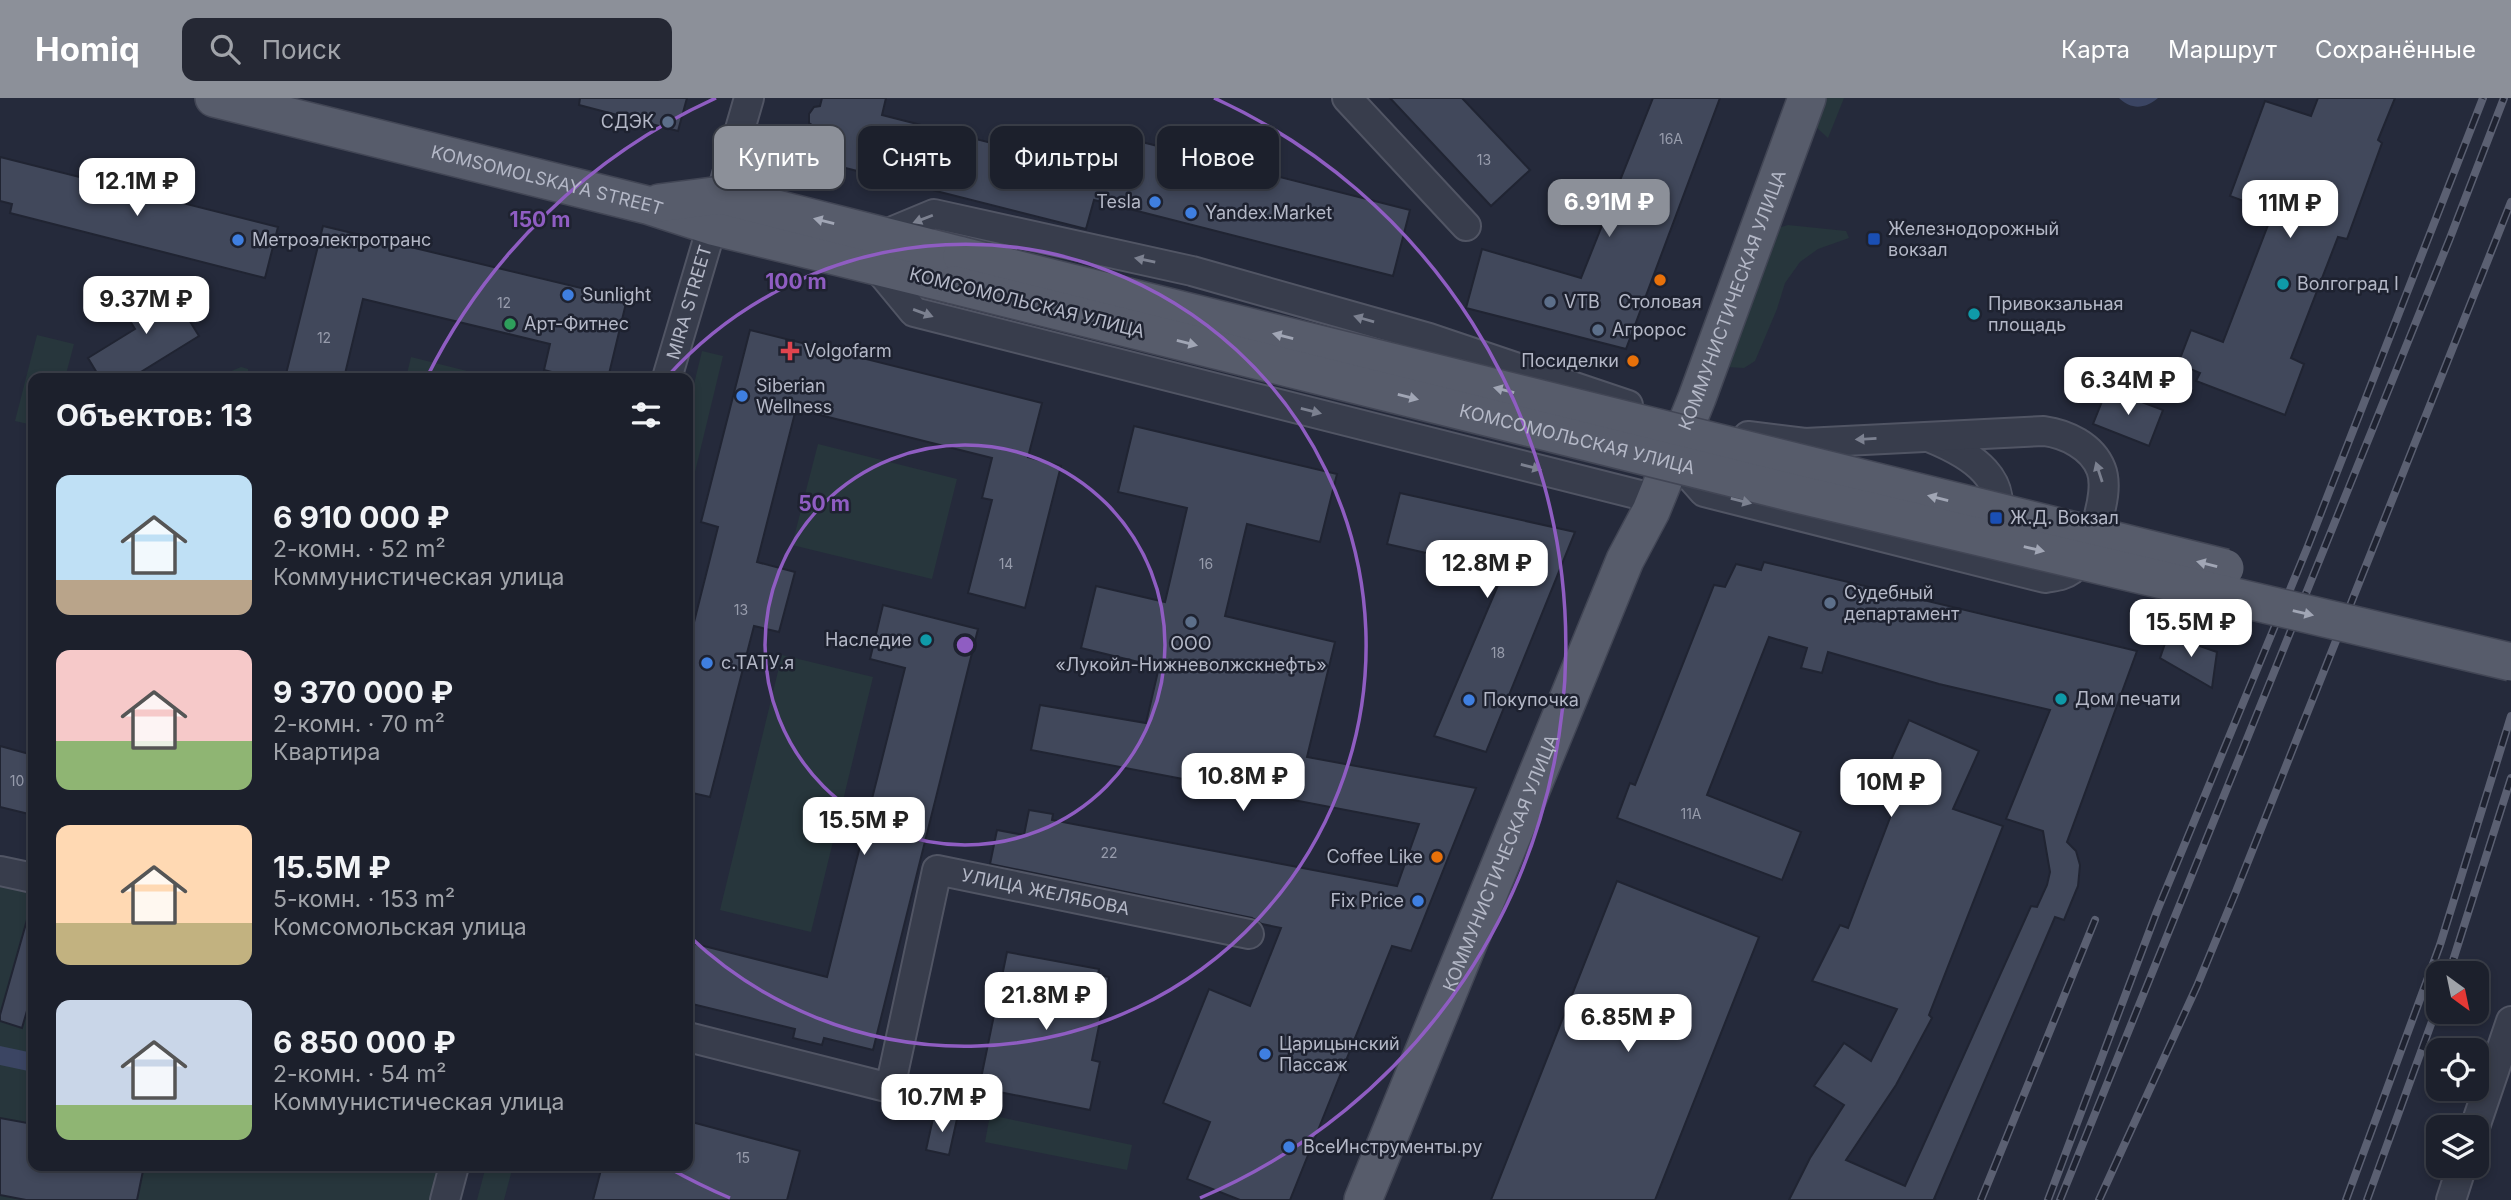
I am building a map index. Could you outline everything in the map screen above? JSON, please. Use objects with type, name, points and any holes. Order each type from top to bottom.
[{"type":"main road","name":"KOMSOMOLSKAYA STREET","points":[[214,98],[648,205],[716,210],[879,251]]},
{"type":"main road","name":"КОММУНИСТИЧЕСКАЯ УЛИЦА","points":[[1363,1200],[1625,560],[1654,505],[1807,98]]},
{"type":"main road","name":"КОМСОМОЛЬСКАЯ УЛИЦА","points":[[879,251],[1807,496],[2511,662]]},
{"type":"main road","name":"КОМСОМОЛЬСКАЯ УЛИЦА","points":[[958,271],[2511,639]]},
{"type":"street","name":"MIRA STREET","points":[[668,373],[749,98]]},
{"type":"street","points":[[1347,98],[1465,226]]},
{"type":"street","points":[[934,214],[1211,275],[1429,338],[1682,435],[1710,432],[1805,443],[2044,430],[2072,439],[2090,453],[2102,470],[2104,493],[2087,547],[2071,569],[2061,576],[2045,578],[1704,492],[1682,492],[1654,505],[914,312],[879,251],[934,214]]},
{"type":"street","points":[[1682,435],[1682,467],[1704,492]]},
{"type":"street","points":[[1927,436],[1953,447],[1983,467],[1992,481],[1998,501],[1992,528],[1978,549],[1969,554],[1954,555]]},
{"type":"street","name":"УЛИЦА ЖЕЛЯБОВА","points":[[693,1038],[890,1088],[937,870],[1250,934]]},
{"type":"street","points":[[0,871],[28,877]]},
{"type":"street","points":[[2478,1115],[2511,1021]]},
{"type":"street","points":[[445,1200],[453,1171]]},
{"type":"street","points":[[2451,1200],[2458,1178]]},
{"type":"shaded area","points":[[1824,98],[1844,98],[1828,138],[1816,127]]},
{"type":"shaded area","points":[[1788,225],[1846,231],[1849,238],[1818,249],[1800,262],[1785,283],[1755,361],[1744,368],[1726,367],[1778,228]]},
{"type":"shaded area","points":[[37,335],[74,344],[66,373],[28,373],[28,424],[15,421]]},
{"type":"shaded area","points":[[702,351],[723,356],[693,480],[693,388]]},
{"type":"shaded area","points":[[411,357],[475,373],[407,373]]},
{"type":"shaded area","points":[[241,367],[248,369],[248,373],[227,373]]},
{"type":"shaded area","points":[[818,444],[957,479],[932,579],[792,545]]},
{"type":"shaded area","points":[[782,655],[873,677],[811,932],[720,910]]},
{"type":"shaded area","points":[[0,878],[28,885],[28,1171],[439,1171],[430,1200],[0,1200]]},
{"type":"shaded area","points":[[990,1115],[1132,1145],[1127,1170],[985,1142]]},
{"type":"shaded area","points":[[485,1171],[512,1171],[504,1200],[477,1200]]},
{"type":"water","points":[[2119,98],[2158,98],[2138,107],[2128,105]]},
{"type":"water","points":[[0,1046],[28,1052],[28,1071],[0,1065]]},
{"type":"building","points":[[580,98],[687,98],[678,131],[579,105]]},
{"type":"building","points":[[822,98],[886,98],[882,115],[925,126],[858,126],[858,171],[844,168],[844,126],[814,126],[809,123],[809,114],[814,107],[820,106]]},
{"type":"building","points":[[1390,98],[1462,98],[1530,170],[1491,206]]},
{"type":"building","points":[[1653,98],[1720,98],[1626,349],[1466,308],[1482,249],[1581,278]]},
{"type":"building","name":"Волгоград I","points":[[2318,98],[2395,98],[2378,140],[2382,143],[2347,239],[2338,237],[2291,358],[2304,364],[2285,415],[2196,381],[2200,373],[2178,364],[2191,330],[2223,342],[2273,212],[2230,196],[2265,101],[2311,116]]},
{"type":"building","points":[[976,139],[990,143],[990,189],[1143,189],[1143,142],[1157,146],[1157,189],[1279,189],[1279,177],[1410,210],[1393,276],[1094,200],[1086,229],[928,189],[976,189]]},
{"type":"building","points":[[0,157],[278,227],[265,278],[10,213],[12,204],[0,201]]},
{"type":"building","points":[[323,226],[627,299],[609,373],[556,373],[544,370],[550,344],[363,299],[345,373],[286,373]]},
{"type":"building","points":[[165,281],[199,336],[139,373],[97,373],[88,358],[135,329],[122,308]]},
{"type":"building","points":[[750,330],[1042,403],[1028,457],[1061,466],[1025,608],[968,593],[992,500],[982,498],[992,458],[796,409],[757,562],[795,572],[779,632],[754,626],[710,797],[693,793],[693,626],[718,527],[701,522]]},
{"type":"building","points":[[2107,389],[2163,410],[2149,446],[2093,424]]},
{"type":"building","points":[[1134,426],[1337,474],[1320,542],[1247,524],[1225,616],[1335,642],[1307,757],[1476,788],[1411,951],[1392,946],[1290,1200],[1240,1200],[1187,1179],[1210,1122],[1163,1103],[1209,989],[1250,1006],[1281,928],[1262,924],[1252,918],[990,864],[997,830],[1024,835],[1029,810],[1053,814],[1052,820],[1397,886],[1419,824],[1031,750],[1040,705],[1146,723],[1159,667],[1081,648],[1096,586],[1165,602],[1187,508],[1118,492]]},
{"type":"building","points":[[1400,493],[1575,532],[1486,752],[1434,736],[1504,571],[1387,544]]},
{"type":"building","points":[[1764,562],[2137,651],[2067,842],[2076,851],[2080,865],[2078,886],[2064,920],[2055,917],[1934,1199],[1936,1200],[1789,1200],[1810,1158],[1844,1105],[1814,1086],[1844,1043],[1871,1061],[1897,1009],[1812,981],[1840,925],[1848,928],[1909,768],[1891,760],[1909,720],[1979,751],[1953,809],[2003,826],[1929,1015],[1932,1018],[1896,1085],[1846,1160],[1905,1186],[2031,906],[2037,907],[2047,885],[2050,872],[2043,831],[2006,819],[2050,710],[1939,684],[1828,652],[1822,673],[1801,668],[1807,648],[1769,637],[1707,795],[1801,832],[1782,880],[1617,818],[1630,783],[1635,785],[1714,585],[1725,587],[1736,564],[1761,570]]},
{"type":"building","points":[[883,605],[978,629],[873,1050],[824,1038],[822,1045],[793,1038],[795,1029],[693,1004],[693,943],[827,977],[905,668],[870,659]]},
{"type":"building","points":[[2168,635],[2217,652],[2212,688],[2160,658]]},
{"type":"building","points":[[0,746],[28,754],[28,814],[0,807]]},
{"type":"building","points":[[1617,881],[1759,937],[1655,1200],[1491,1200]]},
{"type":"building","points":[[28,920],[28,1007],[22,1028],[0,1021]]},
{"type":"building","points":[[1007,952],[1099,969],[1098,975],[1109,977],[1092,1060],[1100,1062],[1090,1110],[979,1088]]},
{"type":"building","points":[[934,1114],[957,1119],[949,1155],[926,1150]]},
{"type":"building","points":[[0,1118],[28,1123],[28,1171],[143,1171],[137,1200],[26,1200],[0,1195]]},
{"type":"building","points":[[693,1122],[800,1151],[787,1200],[593,1200],[601,1171],[693,1171]]},
{"type":"railway","points":[[2048,1200],[2157,911],[2308,546],[2483,98]]},
{"type":"railway","points":[[2060,1200],[2450,238],[2504,98]]},
{"type":"railway","points":[[2099,1200],[2197,986],[2235,894],[2511,202]]},
{"type":"railway","points":[[2346,1200],[2440,945],[2511,716]]},
{"type":"railway","points":[[2453,961],[2511,778]]},
{"type":"railway","points":[[1981,1200],[2095,920]]},
{"type":"railway","points":[[2367,1200],[2431,1024]]},
{"type":"place","name":"СДЭК","points":[[668,122]]},
{"type":"place","name":"Tesla","points":[[1155,202]]},
{"type":"place","name":"Yandex.Market","points":[[1191,213]]},
{"type":"place","name":"Железнодорожный вокзал","points":[[1874,239]]},
{"type":"place","name":"Метроэлектротранс","points":[[238,240]]},
{"type":"place","name":"Столовая","points":[[1660,280]]},
{"type":"place","name":"Волгоград I","points":[[2283,284]]},
{"type":"place","name":"Sunlight","points":[[568,295]]},
{"type":"place","name":"VTB","points":[[1550,302]]},
{"type":"place","name":"Привокзальная площадь","points":[[1974,314]]},
{"type":"place","name":"Арт-Фитнес","points":[[510,324]]},
{"type":"place","name":"Агророс","points":[[1598,330]]},
{"type":"place","name":"Volgofarm","points":[[790,351]]},
{"type":"place","name":"Посиделки","points":[[1633,361]]},
{"type":"place","name":"Siberian Wellness","points":[[742,396]]},
{"type":"place","name":"Ж.Д. Вокзал","points":[[1996,518]]},
{"type":"place","name":"Судебный департамент","points":[[1830,603]]},
{"type":"place","name":"ООО «Лукойл-Нижневолжскнефть»","points":[[1191,622]]},
{"type":"place","name":"Наследие","points":[[926,640]]},
{"type":"place","name":"с.ТАТУ.я","points":[[707,663]]},
{"type":"place","name":"Дом печати","points":[[2061,699]]},
{"type":"place","name":"Покупочка","points":[[1469,700]]},
{"type":"place","name":"Coffee Like","points":[[1437,857]]},
{"type":"place","name":"Fix Price","points":[[1418,901]]},
{"type":"place","name":"Царицынский Пассаж","points":[[1265,1054]]},
{"type":"place","name":"ВсеИнструменты.ру","points":[[1289,1147]]}]
